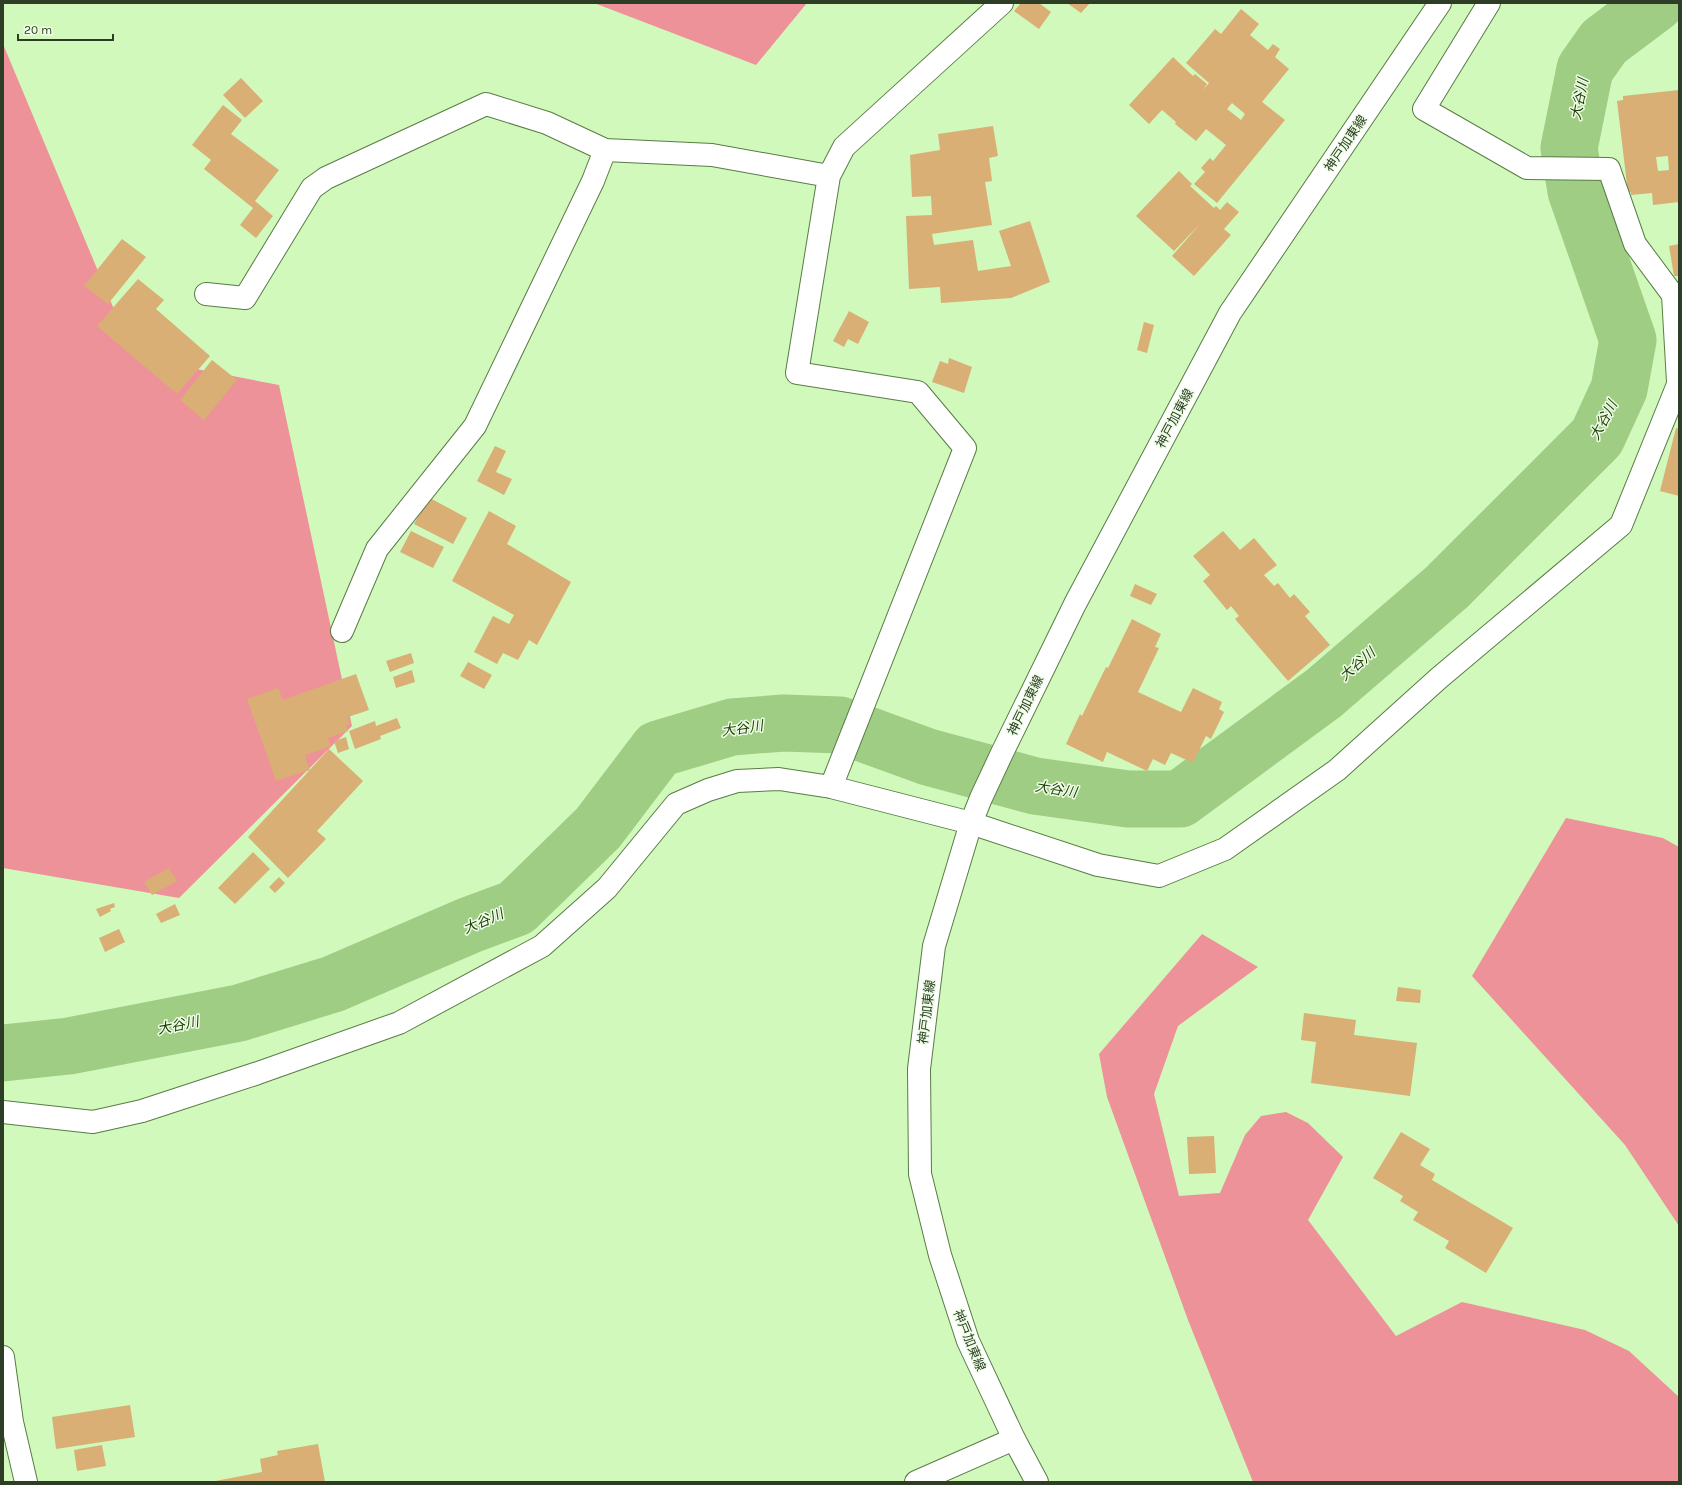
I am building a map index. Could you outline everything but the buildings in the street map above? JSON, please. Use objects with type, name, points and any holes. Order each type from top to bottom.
[{"type":"street","points":[[832,787],[965,448],[918,392],[797,373],[830,176],[844,147],[1002,3]]},
{"type":"street","name":"神戸加東線","points":[[1037,1482],[1014,1439],[968,1341],[940,1255],[920,1174],[919,1069],[934,946],[971,823],[1002,753],[1075,604],[1230,313],[1440,3]]},
{"type":"street","points":[[3,1112],[93,1122],[142,1111],[258,1073],[399,1023],[542,946],[607,888],[676,804],[708,790],[737,780],[779,779],[832,787],[971,823],[1098,865],[1159,876],[1225,849],[1337,770],[1440,678],[1621,524],[1679,382],[1673,295],[1635,244],[1609,169],[1527,168],[1424,109],[1489,3]]},
{"type":"street","points":[[206,294],[245,298],[312,188],[326,178],[486,104],[547,123],[605,150],[712,155],[830,176]]},
{"type":"street","points":[[342,631],[377,549],[475,426],[593,181],[605,150]]},
{"type":"street","points":[[3,1357],[12,1422],[26,1482]]},
{"type":"street","points":[[916,1482],[1014,1439]]},
{"type":"shaded area","points":[[594,3],[807,3],[756,65]]},
{"type":"shaded area","points":[[3,44],[134,357],[279,385],[352,726],[179,898],[3,868]]},
{"type":"shaded area","points":[[1566,818],[1663,838],[1679,847],[1679,1226],[1625,1145],[1472,976]]},
{"type":"shaded area","points":[[1202,934],[1258,967],[1178,1026],[1154,1094],[1179,1196],[1220,1193],[1245,1135],[1261,1116],[1286,1112],[1308,1123],[1343,1157],[1308,1220],[1396,1336],[1462,1302],[1585,1330],[1629,1351],[1679,1397],[1679,1482],[1253,1482],[1188,1320],[1107,1097],[1099,1054]]},
{"type":"waterway","name":"大谷川","points":[[3,1053],[69,1046],[239,1013],[333,984],[470,925],[516,908],[598,828],[658,749],[732,727],[784,723],[840,725],[928,757],[1035,786],[1128,799],[1180,799],[1324,693],[1447,587],[1597,437],[1619,389],[1628,340],[1576,191],[1569,148],[1585,69],[1604,42],[1656,3]]}]
